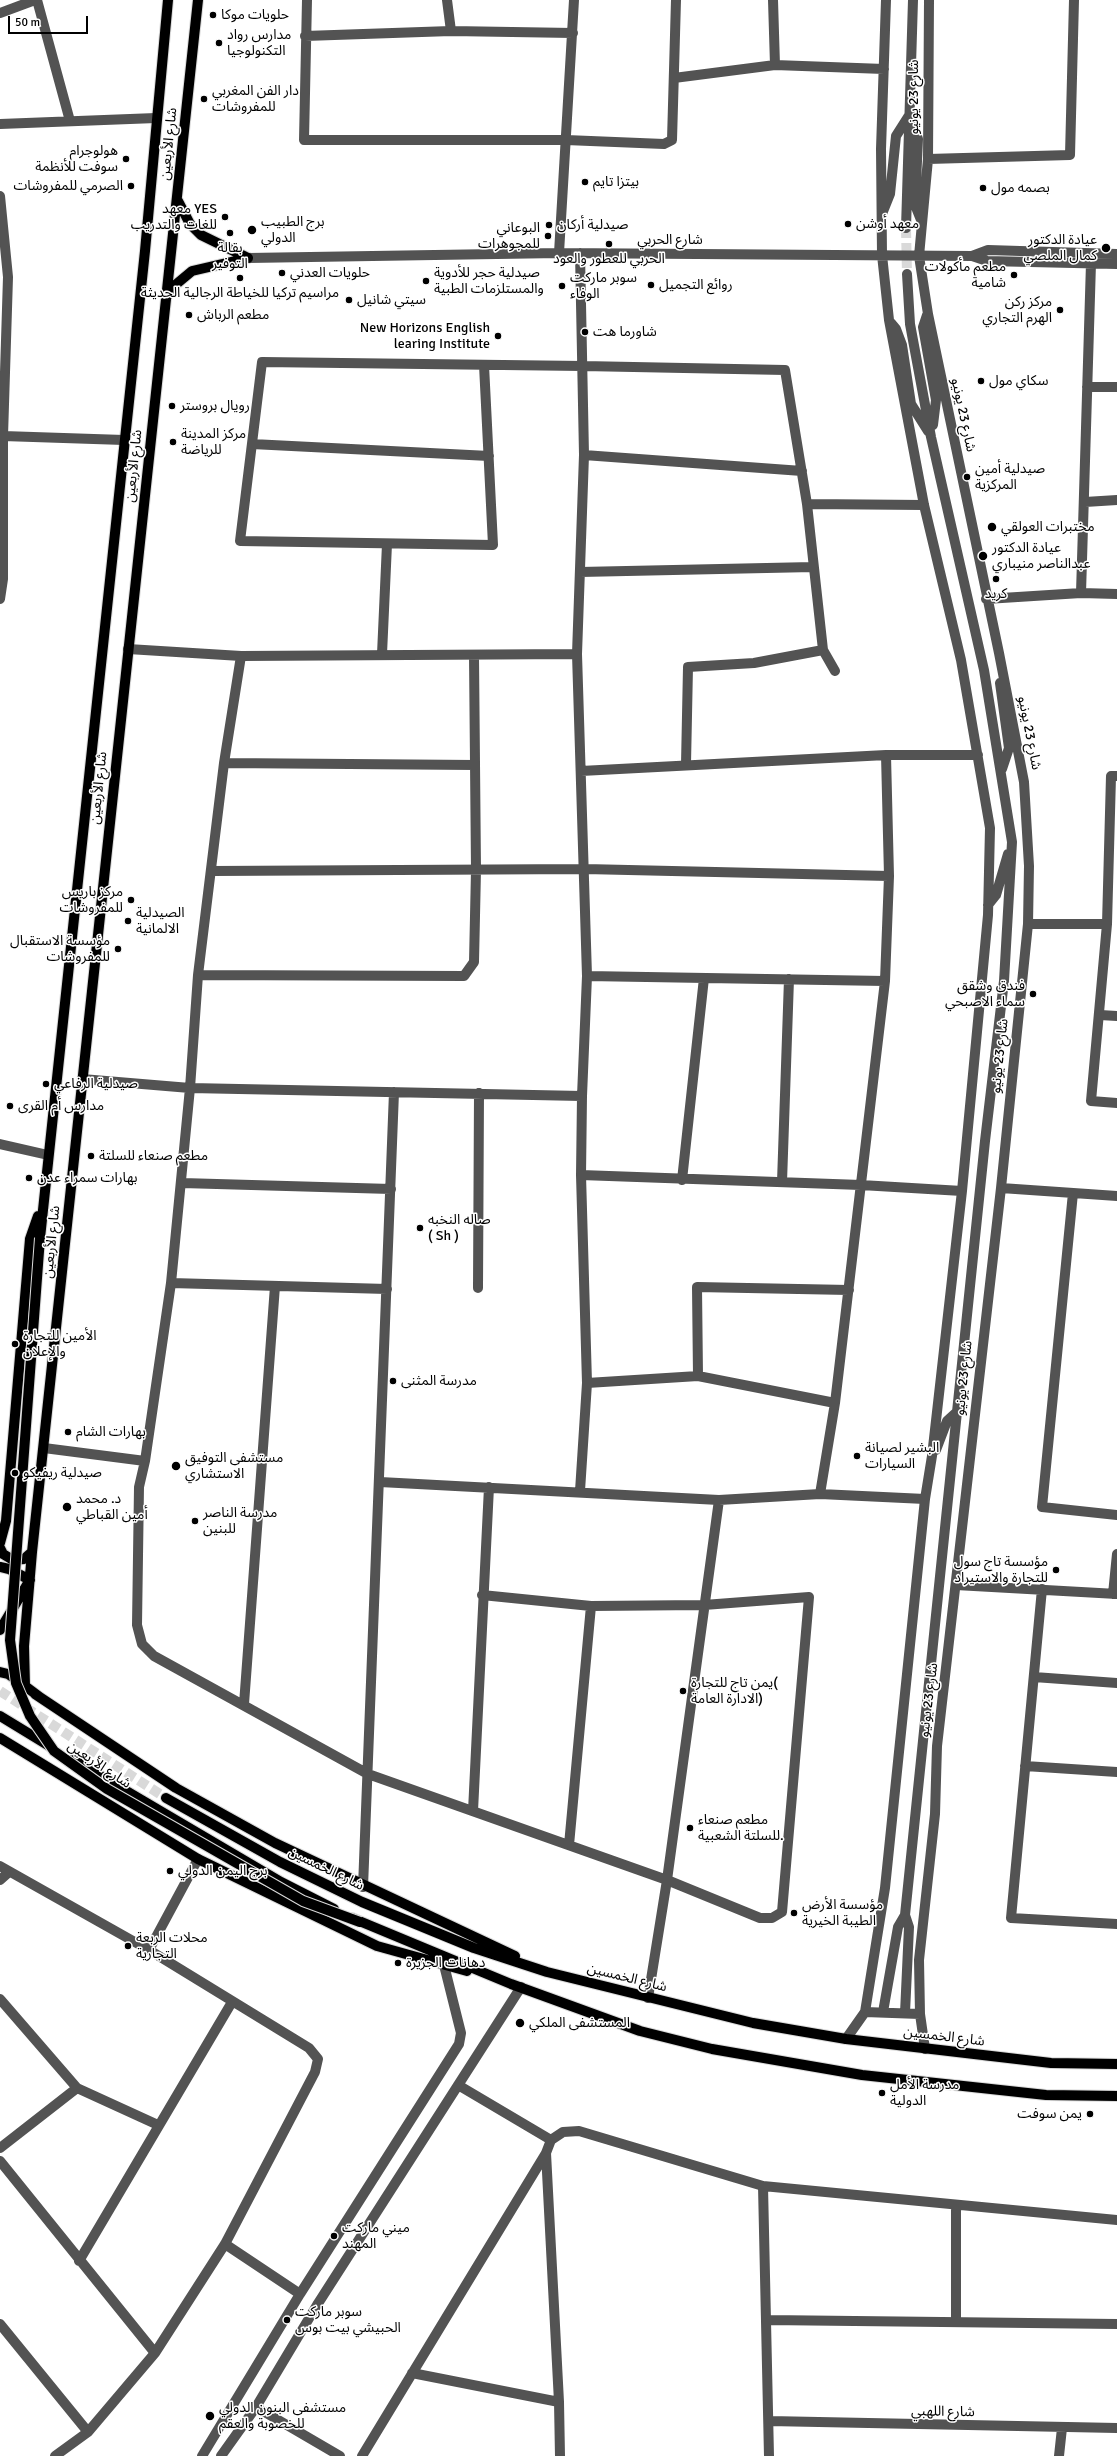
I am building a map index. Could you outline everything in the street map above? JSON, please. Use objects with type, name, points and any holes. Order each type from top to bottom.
[{"type":"main road","name":"شارع الأربعين","points":[[168,0],[145,251],[43,1200],[10,1640],[16,1683],[30,1716],[54,1752],[107,1789],[303,1901],[360,1922]]},
{"type":"main road","name":"شارع الأربعين","points":[[41,1698],[25,1686],[24,1646],[32,1552],[128,649],[168,294],[198,0]]},
{"type":"main road","points":[[177,200],[190,224],[201,235],[248,258]]},
{"type":"main road","points":[[168,294],[174,286],[192,271],[248,258]]},
{"type":"main road","points":[[0,1542],[6,1521],[30,1239],[43,1200]]},
{"type":"main road","points":[[0,1548],[3,1554],[13,1560],[24,1559],[32,1552]]},
{"type":"main road","points":[[0,1567],[9,1569],[30,1580],[0,1630]]},
{"type":"main road","points":[[0,1672],[8,1674],[41,1698],[176,1788],[275,1843],[363,1886],[435,1917],[547,1972]]},
{"type":"main road","points":[[0,1716],[281,1882],[360,1922],[516,1985],[640,2031],[712,2050],[862,2075],[1046,2095],[1117,2096]]},
{"type":"main road","points":[[0,1738],[198,1859],[377,1946],[516,1985]]},
{"type":"main road","name":"شارع الخمسين","points":[[166,1798],[280,1862],[362,1902],[474,1948],[547,1972],[753,2023],[925,2050],[1051,2063],[1117,2064]]},
{"type":"street","points":[[0,13],[36,0],[70,121]]},
{"type":"street","points":[[307,0],[305,36],[304,140],[566,140],[669,143],[672,140],[676,0]]},
{"type":"street","points":[[447,0],[451,32]]},
{"type":"street","points":[[559,253],[574,0]]},
{"type":"street","points":[[773,0],[775,65]]},
{"type":"street","name":"شارع 23 يونيو","points":[[846,2038],[865,2012],[884,1888],[925,1499],[932,1456],[962,1192],[988,905],[990,828],[961,660],[924,505],[889,320],[882,255],[881,216],[881,149],[886,0]]},
{"type":"street","points":[[906,228],[913,0]]},
{"type":"street","name":"شارع 23 يونيو","points":[[925,2050],[920,2014],[919,1960],[935,1814],[937,1746],[1000,1188],[1028,924],[1029,866],[1024,782],[928,314],[919,256],[928,159],[929,0]]},
{"type":"street","points":[[928,159],[1070,155],[1074,0]]},
{"type":"street","points":[[305,36],[451,32],[573,32]]},
{"type":"street","points":[[674,78],[775,65],[884,69]]},
{"type":"street","points":[[881,216],[890,194],[896,136],[910,114]]},
{"type":"street","points":[[910,114],[918,139],[915,205],[922,222]]},
{"type":"street","points":[[0,124],[156,118]]},
{"type":"street","points":[[0,196],[8,277],[2,411],[3,436],[0,599]]},
{"type":"street","name":"شارع الحربي","points":[[972,256],[988,250],[1117,254]]},
{"type":"street","name":"شارع الحربي","points":[[248,258],[559,253],[882,255],[972,256],[987,261],[1117,264]]},
{"type":"street","points":[[580,253],[584,455],[577,654],[585,869],[587,976],[582,1096],[581,1175],[586,1382],[580,1491]]},
{"type":"street","points":[[1081,593],[1091,263]]},
{"type":"street","points":[[905,2013],[909,1927],[905,1916],[985,1141],[1004,980],[1012,842],[984,670],[931,437],[910,324],[907,274]]},
{"type":"street","points":[[928,314],[923,327],[936,400],[931,437]]},
{"type":"street","points":[[889,320],[899,336],[911,404],[931,437]]},
{"type":"street","points":[[484,365],[493,545],[240,542],[262,362],[583,366],[785,370],[807,504],[823,650],[835,671]]},
{"type":"street","points":[[1087,387],[1117,387]]},
{"type":"street","points":[[3,436],[124,440]]},
{"type":"street","points":[[252,444],[488,456]]},
{"type":"street","points":[[584,455],[802,471]]},
{"type":"street","points":[[1084,502],[1117,500]]},
{"type":"street","points":[[807,504],[924,505]]},
{"type":"street","points":[[382,654],[387,544]]},
{"type":"street","points":[[580,572],[813,567]]},
{"type":"street","points":[[986,599],[1081,593],[1117,594]]},
{"type":"street","points":[[128,649],[240,656],[382,654],[474,656],[577,654]]},
{"type":"street","points":[[686,764],[688,667],[754,663],[823,650]]},
{"type":"street","points":[[240,656],[224,763],[212,871],[198,975],[182,1183],[171,1283],[145,1461],[139,1487],[137,1625],[142,1644],[154,1656],[244,1704],[368,1774],[667,1880],[760,1918],[772,1918],[782,1912],[809,1597],[704,1605],[592,1606],[482,1595]]},
{"type":"street","points":[[198,975],[464,976],[474,962],[476,870],[474,656]]},
{"type":"street","points":[[1001,771],[1009,748],[1000,698],[1000,684],[1003,674]]},
{"type":"street","points":[[581,771],[686,764],[886,755],[978,755]]},
{"type":"street","points":[[820,1494],[835,1403],[885,981],[889,876],[886,755]]},
{"type":"street","points":[[224,763],[475,765]]},
{"type":"street","points":[[1117,776],[1111,776],[1107,924],[1100,1015],[1091,1101],[1117,1103]]},
{"type":"street","points":[[988,905],[996,895],[1012,842]]},
{"type":"street","points":[[212,871],[585,869],[889,876]]},
{"type":"street","points":[[1028,924],[1107,924]]},
{"type":"street","points":[[587,976],[885,981]]},
{"type":"street","points":[[682,1180],[704,978]]},
{"type":"street","points":[[782,1182],[789,979]]},
{"type":"street","points":[[1100,1015],[1117,1016]]},
{"type":"street","points":[[82,1079],[190,1088],[582,1096]]},
{"type":"street","points":[[363,1886],[380,1482],[394,1092]]},
{"type":"street","points":[[478,1288],[479,1093]]},
{"type":"street","points":[[0,1144],[48,1155]]},
{"type":"street","points":[[581,1175],[682,1180],[861,1185],[962,1192]]},
{"type":"street","points":[[182,1183],[391,1189]]},
{"type":"street","points":[[1000,1188],[1117,1196]]},
{"type":"street","points":[[1073,1193],[1042,1508],[1117,1515]]},
{"type":"street","points":[[171,1283],[387,1290]]},
{"type":"street","points":[[244,1704],[275,1286]]},
{"type":"street","points":[[698,1376],[696,1287],[849,1290]]},
{"type":"street","points":[[586,1382],[698,1376],[835,1403]]},
{"type":"street","points":[[932,1456],[938,1447],[947,1421],[958,1411]]},
{"type":"street","points":[[44,1448],[145,1461]]},
{"type":"street","points":[[380,1482],[580,1491],[719,1500],[820,1494],[925,1499]]},
{"type":"street","points":[[473,1811],[482,1595],[489,1487]]},
{"type":"street","points":[[648,1998],[667,1880],[719,1500]]},
{"type":"street","points":[[956,1585],[1115,1594],[1117,1554]]},
{"type":"street","points":[[1042,1589],[1011,1918],[1117,1924]]},
{"type":"street","points":[[569,1845],[592,1606]]},
{"type":"street","points":[[1034,1677],[1117,1683]]},
{"type":"street","points":[[1025,1766],[1117,1772]]},
{"type":"street","points":[[149,1950],[198,1859]]},
{"type":"street","points":[[0,1866],[149,1950],[309,2048],[318,2059],[315,2072],[225,2244],[154,2353],[88,2432],[55,2456]]},
{"type":"street","points":[[0,1880],[9,1872]]},
{"type":"street","points":[[883,2012],[898,1927],[905,1916]]},
{"type":"street","points":[[202,2456],[300,2294],[459,2044],[461,2033],[444,1965]]},
{"type":"street","points":[[221,2456],[256,2407],[317,2305],[458,2085],[516,1985]]},
{"type":"street","points":[[0,1999],[77,2088],[158,2125]]},
{"type":"street","points":[[79,2261],[232,2002]]},
{"type":"street","points":[[865,2012],[920,2014]]},
{"type":"street","points":[[458,2085],[551,2140]]},
{"type":"street","points":[[0,2148],[77,2088]]},
{"type":"street","points":[[362,2456],[546,2153],[551,2140],[563,2132],[579,2131],[763,2186],[1117,2220]]},
{"type":"street","points":[[546,2153],[559,2402],[560,2456]]},
{"type":"street","points":[[0,2161],[154,2353]]},
{"type":"street","points":[[763,2186],[769,2456]]},
{"type":"street","points":[[956,2205],[956,2322]]},
{"type":"street","points":[[225,2244],[300,2294]]},
{"type":"street","points":[[767,2320],[1117,2324]]},
{"type":"street","points":[[0,2324],[88,2432]]},
{"type":"street","points":[[412,2373],[559,2402]]},
{"type":"street","points":[[256,2407],[340,2456]]},
{"type":"street","name":"شارع اللهبي","points":[[769,2421],[1117,2428]]},
{"type":"street","points":[[1060,2456],[1062,2428]]},
{"type":"tunnel","points":[[906,228],[907,274]]},
{"type":"tunnel","points":[[0,1691],[166,1798]]},
{"type":"place","name":"حلويات موكا","points":[[213,15]]},
{"type":"place","name":"مدارس رواد التكنولوجيا","points":[[219,43]]},
{"type":"place","name":"دار الفن المغربي للمفروشات","points":[[204,99]]},
{"type":"place","name":"هولوجرام سوفت للأنظمة","points":[[126,159]]},
{"type":"place","name":"بيتزا تايم","points":[[585,182]]},
{"type":"place","name":"الصرمي للمفروشات","points":[[131,186]]},
{"type":"place","name":"بصمه مول","points":[[983,188]]},
{"type":"place","name":"معهد YES للغات والتدريب","points":[[225,217]]},
{"type":"place","name":"معهد أوشن","points":[[848,224]]},
{"type":"place","name":"صيدلية أركان","points":[[549,225]]},
{"type":"place","name":"برج الطبيب الدولي","points":[[252,230]]},
{"type":"place","name":"بقالة التوفير","points":[[230,233]]},
{"type":"place","name":"البوعاني للمجوهرات","points":[[548,236]]},
{"type":"place","name":"الحربي للعطور والعود","points":[[609,244]]},
{"type":"place","name":"عيادة الدكتور كمال الملصي","points":[[1106,248]]},
{"type":"place","name":"حلويات العدني","points":[[282,273]]},
{"type":"place","name":"مطعم مأكولات شامية","points":[[1014,275]]},
{"type":"place","name":"مراسيم تركيا للخياطة الرجالية الحديثة","points":[[240,278]]},
{"type":"place","name":"صيدلية حجر للأدوية والمستلزمات الطبية","points":[[426,281]]},
{"type":"place","name":"روائع التجميل","points":[[651,285]]},
{"type":"place","name":"سوبر ماركت الوفاء","points":[[562,286]]},
{"type":"place","name":"سيتي شانيل","points":[[349,300]]},
{"type":"place","name":"مركز ركن الهرم التجاري","points":[[1060,310]]},
{"type":"place","name":"مطعم الرباش","points":[[189,315]]},
{"type":"place","name":"شاورما هت","points":[[585,332]]},
{"type":"place","name":"New Horizons English learing Institute","points":[[498,336]]},
{"type":"place","name":"سكاي مول","points":[[981,381]]},
{"type":"place","name":"رويال بروستر","points":[[172,406]]},
{"type":"place","name":"مركز المدينة للرياضة","points":[[173,442]]},
{"type":"place","name":"صيدلية أمين المركزية","points":[[967,477]]},
{"type":"place","name":"مختبرات العولقي","points":[[992,527]]},
{"type":"place","name":"عيادة الدكتور عبدالناصر منيباري","points":[[983,556]]},
{"type":"place","name":"كريد","points":[[996,579]]},
{"type":"place","name":"مركز باريس للمفروشات","points":[[131,900]]},
{"type":"place","name":"الصيدلية الالمانية","points":[[128,921]]},
{"type":"place","name":"مؤسسة الاستقبال للمفروشات","points":[[118,949]]},
{"type":"place","name":"فندق وشقق سماء الاصبحي","points":[[1033,994]]},
{"type":"place","name":"صيدلية الرفاعي","points":[[46,1084]]},
{"type":"place","name":"مدارس أم القرى","points":[[10,1106]]},
{"type":"place","name":"مطعم صنعاء للسلتة","points":[[91,1156]]},
{"type":"place","name":"بهارات سمراء عدن","points":[[29,1178]]},
{"type":"place","name":"صاله النخبه ( Sh )","points":[[420,1228]]},
{"type":"place","name":"الأمين للتجارة والإعلان","points":[[15,1344]]},
{"type":"place","name":"مدرسة المثنى","points":[[393,1381]]},
{"type":"place","name":"بهارات الشام","points":[[68,1432]]},
{"type":"place","name":"البشير لصيانة السيارات","points":[[857,1456]]},
{"type":"place","name":"مستشفى التوفيق الاستشاري","points":[[176,1466]]},
{"type":"place","name":"صيدلية ريفيكو","points":[[15,1473]]},
{"type":"place","name":"د. محمد أمين القباطي","points":[[67,1507]]},
{"type":"place","name":"مدرسة الناصر للبنين","points":[[195,1521]]},
{"type":"place","name":"مؤسسة تاج سول للتجارة والاستيراد","points":[[1056,1570]]},
{"type":"place","name":"يمن تاج للتجارة( الادارة العامة)","points":[[683,1691]]},
{"type":"place","name":"مطعم صنعاء للسلتة الشعبية.","points":[[690,1828]]},
{"type":"place","name":"برج اليمن الدولي","points":[[170,1871]]},
{"type":"place","name":"مؤسسة الأرض الطيبة الخيرية","points":[[794,1913]]},
{"type":"place","name":"محلات الربعة التجارية","points":[[128,1946]]},
{"type":"place","name":"دهانات الجزيرة","points":[[398,1963]]},
{"type":"place","name":"المستشفى الملكي","points":[[520,2023]]},
{"type":"place","name":"مدرسة الأمل الدولية","points":[[882,2093]]},
{"type":"place","name":"يمن سوفت","points":[[1090,2114]]},
{"type":"place","name":"ميني ماركت المهند","points":[[334,2236]]},
{"type":"place","name":"سوبر ماركت الحبيشي بيت بوس","points":[[287,2320]]},
{"type":"place","name":"مستشفى البنون الدولي للخصوبة والعقم","points":[[210,2416]]}]
